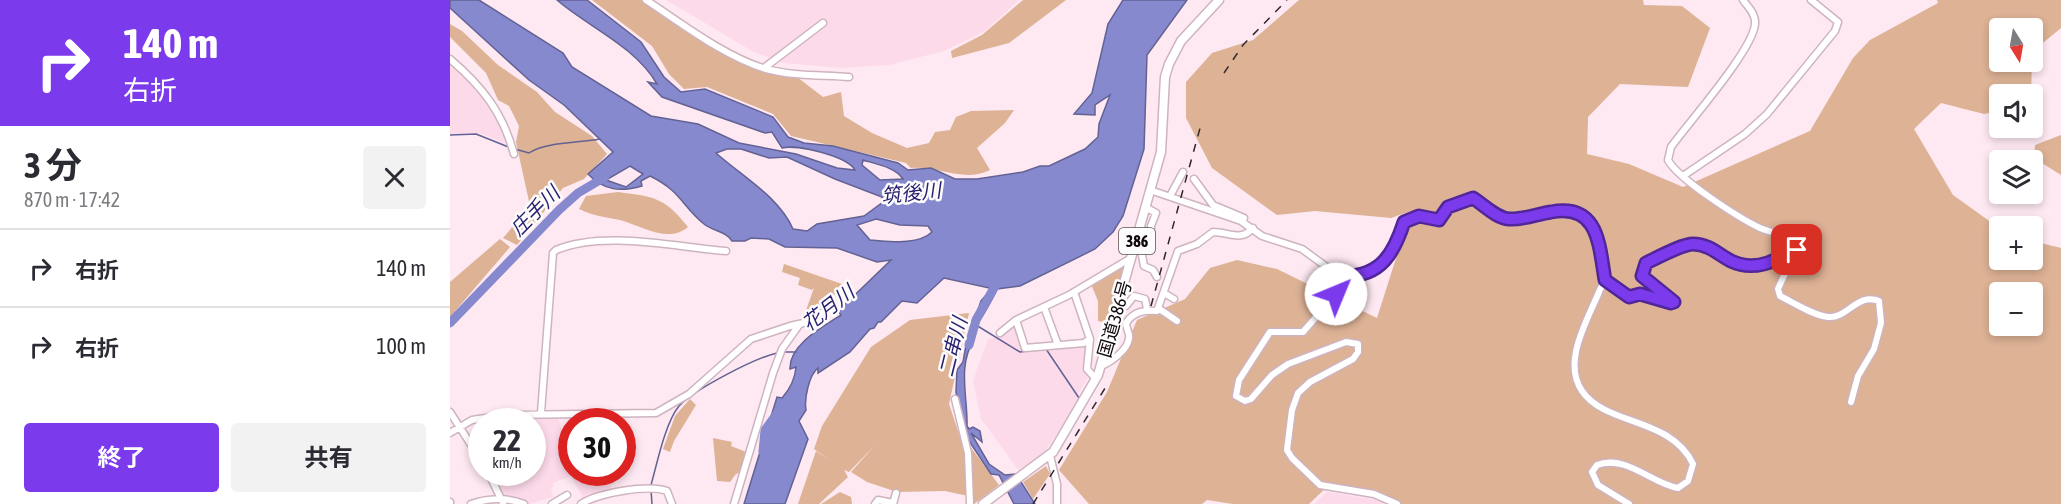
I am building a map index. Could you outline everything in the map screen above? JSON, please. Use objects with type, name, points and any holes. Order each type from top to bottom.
[{"type":"highway","name":"国道386号","points":[[983,504],[1050,456],[1096,379],[1161,152],[1166,76],[1169,63],[1180,41],[1219,0]]},
{"type":"street","points":[[646,0],[711,42],[764,68],[849,77]]},
{"type":"street","points":[[1743,0],[1754,16],[1754,30],[1732,67],[1679,136],[1668,156],[1672,168],[1746,219],[1766,230],[1800,240],[1778,288],[1780,296],[1828,317],[1840,314],[1866,299],[1879,301],[1881,323],[1874,349],[1858,375],[1851,402]]},
{"type":"street","points":[[1683,176],[1745,134],[1767,114],[1835,31],[1838,21],[1811,0]]},
{"type":"street","points":[[764,68],[823,23]]},
{"type":"street","points":[[450,59],[472,77],[489,96],[514,154]]},
{"type":"street","points":[[1170,196],[1183,172]]},
{"type":"street","points":[[1194,179],[1208,201],[1247,219],[1251,227]]},
{"type":"street","points":[[1150,190],[1251,227],[1262,236],[1302,249],[1328,268],[1346,276],[1367,274],[1386,261],[1398,240],[1404,222],[1419,216],[1439,220],[1448,207],[1473,198],[1507,219],[1567,211],[1583,216],[1592,222],[1596,233],[1605,280],[1574,356],[1576,379],[1582,391],[1595,403],[1676,442],[1688,454],[1693,464],[1688,481],[1678,488],[1634,468],[1608,463],[1597,465],[1592,472],[1598,485],[1629,504]]},
{"type":"street","points":[[1145,207],[1156,213],[1151,226],[1151,239],[1141,250],[1144,266],[1153,270],[1157,277]]},
{"type":"street","points":[[1101,366],[1108,364],[1126,346],[1130,336],[1126,324],[1129,319],[1147,309],[1154,311],[1158,308],[1178,260],[1178,251],[1197,244],[1213,232],[1239,237],[1245,236],[1251,227]]},
{"type":"street","points":[[542,408],[556,250],[602,241],[643,242],[726,251]]},
{"type":"street","points":[[1605,280],[1629,297],[1640,294],[1671,303],[1674,302],[1672,299],[1642,276],[1646,263],[1660,256],[1693,244],[1716,250],[1730,261],[1761,265],[1776,262],[1799,245]]},
{"type":"street","points":[[1000,333],[1016,320],[1074,292],[1132,257]]},
{"type":"street","points":[[1346,276],[1336,294],[1303,332],[1270,332],[1239,380],[1236,396],[1245,400],[1251,399],[1272,375],[1288,364],[1346,342],[1358,344],[1358,352],[1353,359],[1310,382],[1298,393],[1292,410],[1287,450],[1292,458],[1320,485],[1374,494],[1396,504]]},
{"type":"street","points":[[1074,292],[1090,339],[1087,369],[1096,379]]},
{"type":"street","points":[[1164,293],[1174,299]]},
{"type":"street","points":[[1118,308],[1126,306],[1134,296],[1144,299],[1147,309]]},
{"type":"street","points":[[1044,307],[1058,345]]},
{"type":"street","points":[[1158,308],[1178,321]]},
{"type":"street","points":[[546,413],[656,413],[689,394],[751,339],[808,322],[826,310]]},
{"type":"street","points":[[1016,320],[1025,348],[1084,343],[1090,339]]},
{"type":"street","points":[[734,504],[773,373],[782,349],[799,325]]},
{"type":"street","points":[[955,399],[968,453],[970,504]]},
{"type":"street","points":[[450,412],[468,439]]},
{"type":"street","points":[[450,433],[468,423]]},
{"type":"street","points":[[1050,456],[1058,484],[1057,504]]},
{"type":"street","points":[[495,486],[502,502]]},
{"type":"street","points":[[580,504],[593,496],[651,488],[668,491],[672,504]]},
{"type":"street","points":[[875,504],[878,500],[893,504],[896,493]]},
{"type":"street","points":[[552,504],[567,495]]},
{"type":"street","points":[[471,504],[482,500],[524,504]]},
{"type":"shaded area","points":[[592,0],[643,0],[697,37],[764,72],[797,77],[823,97],[841,92],[844,116],[872,133],[907,148],[929,143],[935,132],[950,130],[956,117],[971,111],[1014,110],[1005,123],[977,148],[990,170],[981,174],[961,175],[911,168],[906,163],[791,136],[773,114],[707,87],[684,89],[669,74],[652,46]]},
{"type":"shaded area","points":[[666,0],[1019,0],[985,31],[944,51],[889,65],[841,68],[783,63],[752,51]]},
{"type":"shaded area","points":[[1023,0],[1066,0],[1009,43],[952,58],[951,51],[982,35]]},
{"type":"shaded area","points":[[1299,0],[1643,0],[1644,5],[1682,6],[1710,28],[1688,87],[1620,84],[1588,117],[1587,154],[1629,164],[1683,187],[1810,131],[1853,58],[1870,40],[1938,3],[1937,0],[2061,0],[2061,28],[2043,43],[2043,18],[1989,18],[1989,72],[2032,72],[2031,84],[1989,84],[1989,113],[1984,114],[1941,103],[1914,129],[1953,195],[1989,221],[1989,270],[2043,270],[2043,244],[2061,248],[2061,504],[1402,504],[1361,488],[1331,483],[1309,504],[1233,504],[1207,500],[1202,504],[1089,504],[1059,470],[1107,392],[1137,320],[1185,299],[1210,268],[1237,260],[1277,269],[1377,318],[1411,211],[1391,218],[1315,211],[1277,215],[1212,168],[1186,118],[1186,82],[1212,53],[1253,40]]},
{"type":"shaded area","points":[[450,24],[462,31],[498,65],[537,92],[555,112],[592,136],[607,154],[584,179],[563,188],[517,245],[503,238],[530,206],[516,142],[519,126],[509,106],[498,100],[486,73],[450,37]]},
{"type":"shaded area","points":[[450,57],[472,75],[494,100],[509,145],[479,133],[450,134]]},
{"type":"shaded area","points":[[2061,135],[2061,175],[2043,164],[2043,150],[2035,150],[2035,145]]},
{"type":"shaded area","points":[[618,192],[658,200],[680,217],[688,227],[680,232],[663,234],[579,209],[586,196]]},
{"type":"shaded area","points":[[500,239],[510,247],[450,317],[450,282]]},
{"type":"shaded area","points":[[784,264],[842,284],[843,287],[807,319],[804,316],[814,288],[812,290],[798,285],[800,278],[782,272]]},
{"type":"shaded area","points":[[1122,266],[1124,269],[1109,323],[1098,321],[1098,301],[1091,284]]},
{"type":"shaded area","points":[[969,313],[949,404],[966,455],[968,496],[945,491],[897,492],[867,482],[851,472],[875,445],[849,472],[844,470],[848,477],[819,504],[798,504],[816,451],[830,460],[814,449],[822,426],[871,347],[910,320]]},
{"type":"shaded area","points":[[1015,325],[1024,350],[1086,345],[1086,369],[1089,376],[1078,394],[1080,398],[1046,450],[1020,472],[981,419],[973,381],[988,339],[1002,336]]},
{"type":"shaded area","points":[[690,399],[696,405],[674,441],[670,452],[663,449],[675,416]]},
{"type":"shaded area","points":[[546,415],[557,415],[558,418],[558,481],[553,483],[551,488],[553,497],[529,504],[506,499],[500,486],[546,486]]},
{"type":"shaded area","points":[[713,438],[732,442],[731,446],[746,452],[742,472],[736,474],[730,482],[717,481]]},
{"type":"shaded area","points":[[969,445],[999,485],[974,504],[973,504]]},
{"type":"shaded area","points":[[1046,466],[1050,474],[1033,499],[1023,482]]},
{"type":"shaded area","points":[[576,486],[611,486],[611,492],[591,495],[584,500]]},
{"type":"shaded area","points":[[840,492],[851,497],[852,504],[821,504]]},
{"type":"shaded area","points":[[1327,492],[1378,500],[1386,504],[1314,504]]},
{"type":"water","name":"筑後川","points":[[450,0],[479,0],[563,53],[572,67],[651,116],[698,124],[739,143],[796,154],[837,168],[855,170],[842,160],[821,152],[782,148],[772,132],[765,133],[662,97],[648,82],[657,84],[636,59],[557,0],[587,0],[641,42],[664,77],[681,92],[705,89],[773,117],[788,137],[804,143],[833,146],[898,163],[908,170],[931,168],[955,179],[977,179],[1049,166],[1085,149],[1098,137],[1099,124],[1110,95],[1095,105],[1095,115],[1074,114],[1092,93],[1108,24],[1123,0],[1187,0],[1147,55],[1144,149],[1123,216],[1113,232],[1095,249],[1020,286],[997,289],[994,295],[994,289],[944,278],[917,303],[902,301],[881,322],[870,329],[850,352],[818,373],[818,368],[812,376],[808,388],[806,410],[799,421],[808,439],[785,504],[744,504],[777,397],[782,398],[793,380],[796,367],[790,369],[791,360],[808,338],[841,315],[838,311],[891,260],[877,262],[837,248],[785,247],[769,239],[751,238],[745,241],[732,241],[726,235],[704,224],[675,193],[650,176],[641,181],[642,186],[634,188],[613,189],[600,184],[588,174],[613,152],[564,105],[529,80],[450,8]],"holes":[[[727,149],[741,149],[769,158],[787,157],[882,197],[883,202],[864,216],[817,224],[807,231],[793,229],[770,197],[716,153]],[[863,160],[885,167],[903,179],[880,180],[862,165]],[[630,166],[643,174],[626,187],[606,180]],[[876,219],[900,225],[928,226],[932,232],[911,241],[870,240],[857,225]]]},
{"type":"water","points":[[987,294],[982,304],[980,319],[994,295],[985,312],[971,333],[974,340],[966,360],[964,382],[967,426],[969,429],[973,427],[980,431],[982,442],[971,433],[989,464],[1005,475],[1016,474],[1035,504],[1014,504],[999,475],[991,474],[963,432],[956,392],[957,370],[963,362],[966,345],[981,301]]},
{"type":"waterway","points":[[450,135],[476,134],[511,148]]},
{"type":"waterway","points":[[515,149],[529,153],[553,145],[600,139]]},
{"type":"waterway","name":"庄手川","points":[[450,323],[559,210],[578,193],[605,177]]},
{"type":"waterway","name":"二串川","points":[[969,345],[976,320],[999,279]]},
{"type":"waterway","points":[[976,325],[1020,352],[1027,351]]},
{"type":"waterway","points":[[1046,349],[1079,398]]},
{"type":"waterway","points":[[785,352],[796,352]]},
{"type":"waterway","points":[[651,485],[666,433],[679,406],[686,399],[725,375],[777,353]]},
{"type":"waterway","name":"花月川","points":[[763,452],[765,430],[779,411]]},
{"type":"waterway","points":[[651,490],[652,504]]},
{"type":"railway","points":[[1224,73],[1243,45],[1287,0]]},
{"type":"railway","points":[[1151,306],[1202,121]]},
{"type":"railway","points":[[1033,504],[1107,385]]},
{"type":"route","points":[[1336,294],[1346,276],[1367,274],[1386,261],[1398,240],[1404,222],[1419,216],[1439,220],[1448,207],[1473,198],[1507,219],[1521,219],[1567,211],[1583,216],[1592,222],[1596,233],[1605,280],[1629,297],[1640,294],[1674,302],[1642,276],[1646,263],[1693,244],[1716,250],[1730,261],[1761,265],[1776,262],[1799,245],[1797,250]]}]
